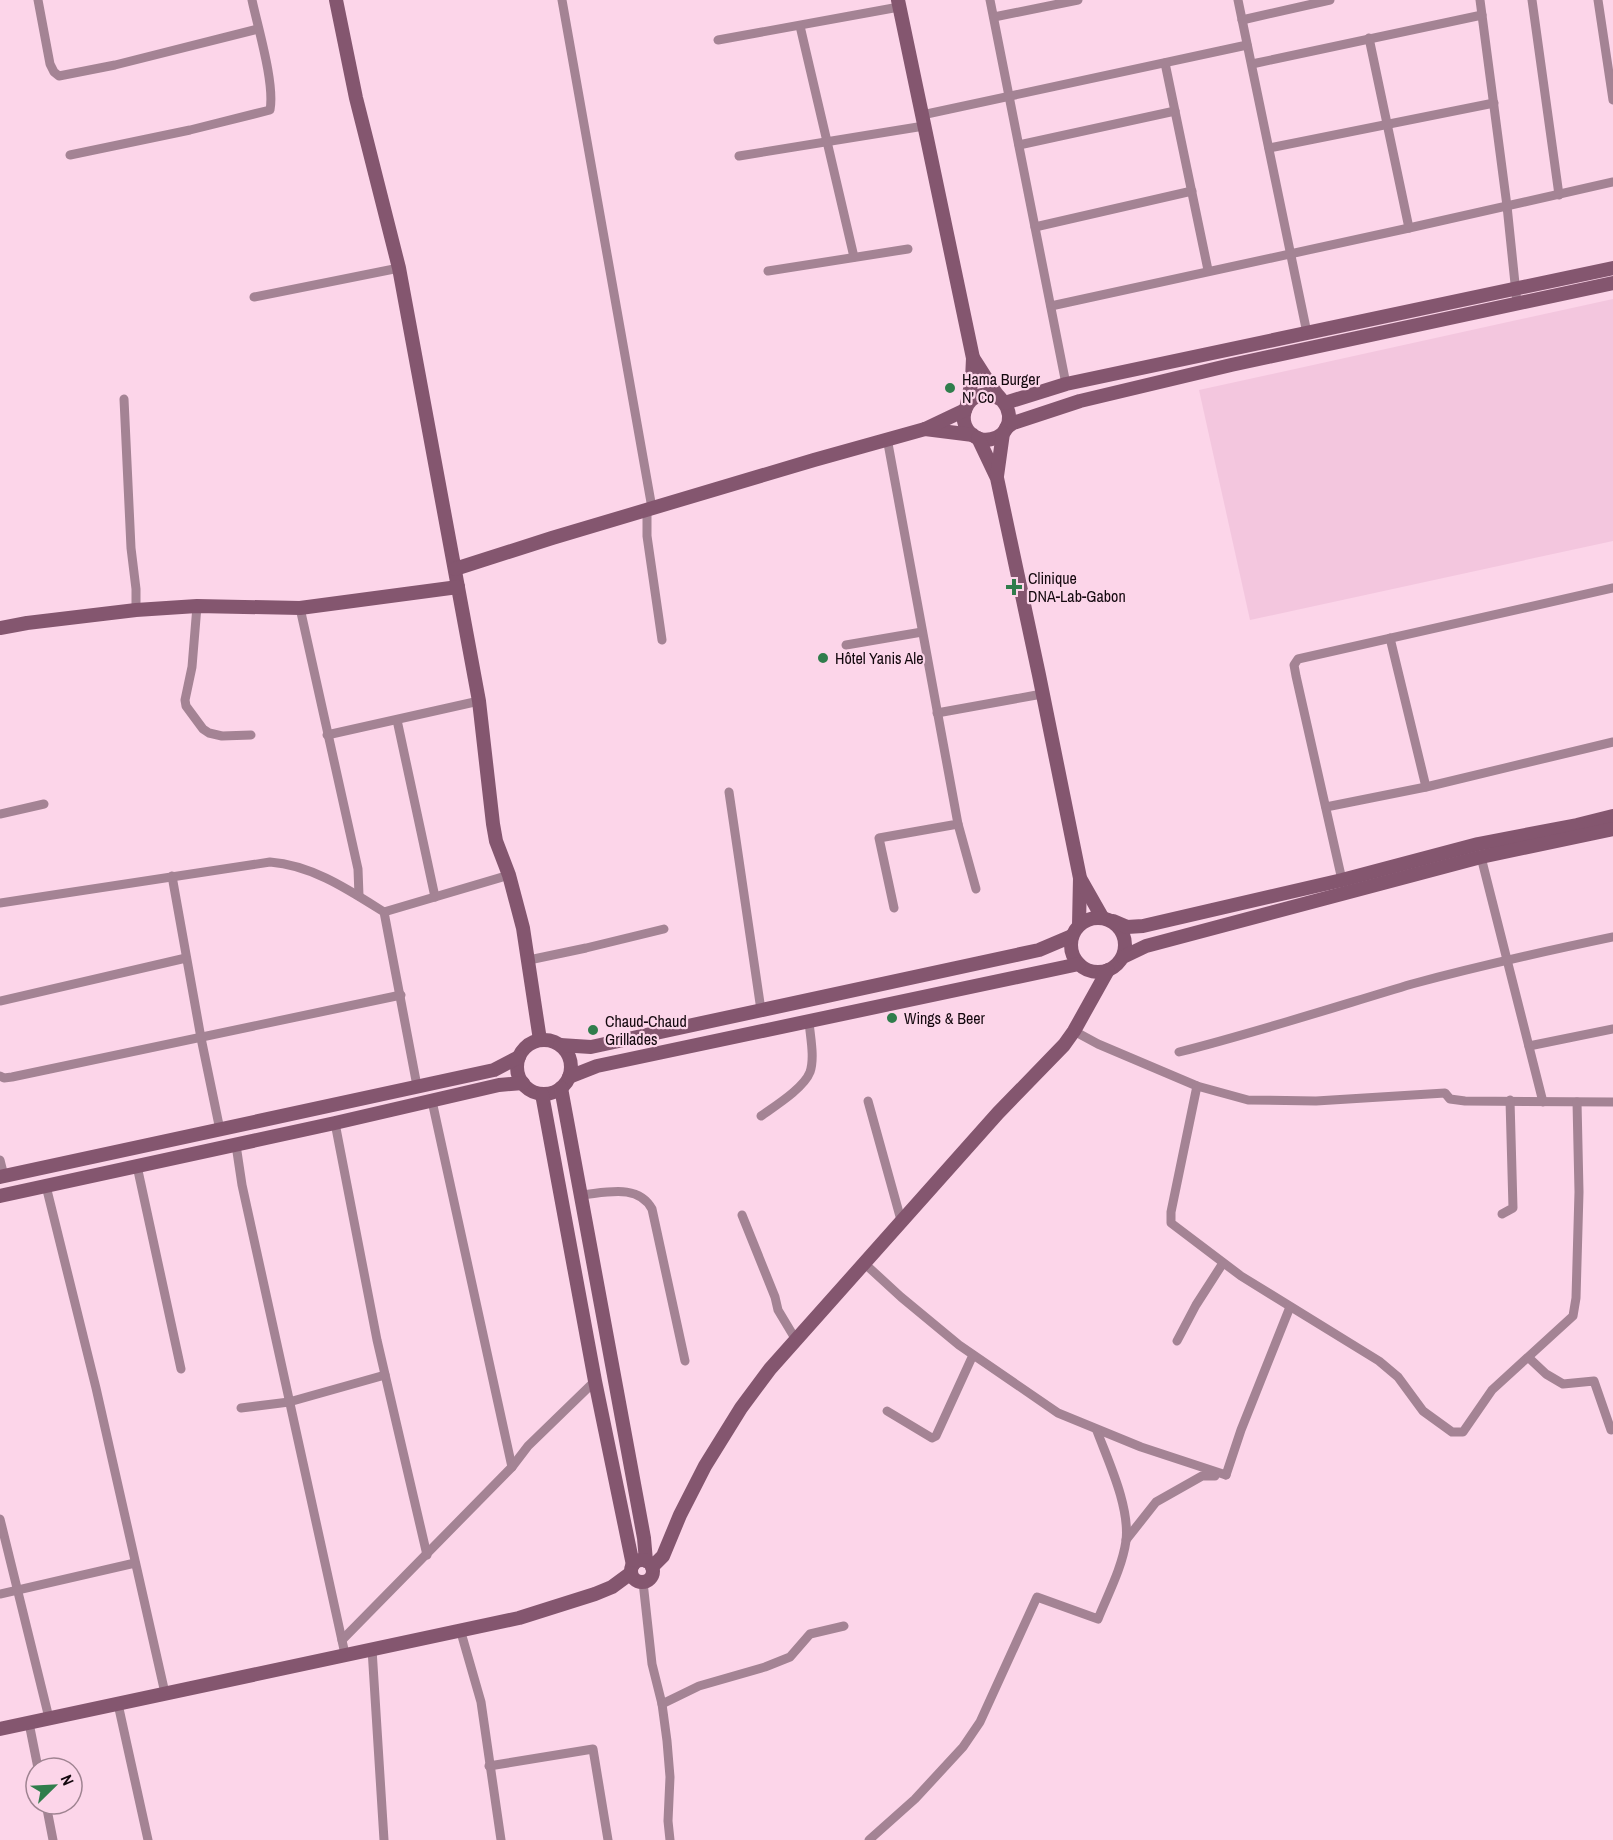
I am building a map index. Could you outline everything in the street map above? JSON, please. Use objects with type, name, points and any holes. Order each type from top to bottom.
[{"type":"street","points":[[38,0],[50,64],[59,76],[115,65],[258,29]]},
{"type":"street","points":[[70,155],[201,128],[270,110],[269,84],[252,0]]},
{"type":"street","points":[[336,0],[356,98],[399,268],[479,701],[496,841],[509,875],[529,960],[540,1040]]},
{"type":"street","points":[[562,0],[650,509],[647,536],[662,640]]},
{"type":"street","points":[[990,0],[1066,384]]},
{"type":"street","points":[[994,17],[1078,0]]},
{"type":"street","points":[[1238,0],[1307,333]]},
{"type":"street","points":[[1242,20],[1330,0]]},
{"type":"street","points":[[1480,0],[1517,296]]},
{"type":"street","points":[[1532,0],[1558,195]]},
{"type":"street","points":[[1598,0],[1613,100]]},
{"type":"street","points":[[718,40],[800,26],[899,3],[973,358],[965,424],[976,437],[997,478],[1080,878],[1072,951],[1079,964],[1093,971],[1108,970]]},
{"type":"street","points":[[1252,64],[1482,15]]},
{"type":"street","points":[[800,26],[854,256]]},
{"type":"street","points":[[1369,39],[1409,228]]},
{"type":"street","points":[[739,156],[827,142],[923,120],[1010,96],[1247,45]]},
{"type":"street","points":[[1165,63],[1208,270]]},
{"type":"street","points":[[1269,148],[1494,103]]},
{"type":"street","points":[[1019,145],[1175,111]]},
{"type":"street","points":[[1051,306],[1613,182]]},
{"type":"street","points":[[1035,227],[1192,191]]},
{"type":"street","points":[[768,272],[854,256],[908,249]]},
{"type":"street","points":[[255,297],[399,268]]},
{"type":"street","points":[[925,429],[991,440],[1013,423],[1080,401],[1517,296],[1613,268]]},
{"type":"street","points":[[455,569],[887,438],[925,429],[966,407],[971,399],[982,394],[988,394],[1002,401],[1066,384],[1307,333],[1517,296],[1613,283]]},
{"type":"street","points":[[973,358],[1009,415],[1004,431],[997,478]]},
{"type":"street","points":[[124,399],[136,609]]},
{"type":"street","points":[[887,438],[958,824],[976,889]]},
{"type":"street","points":[[0,628],[136,609],[197,606],[300,608],[458,587]]},
{"type":"street","points":[[1342,880],[1294,665],[1298,659],[1613,588]]},
{"type":"street","points":[[197,606],[186,706],[203,729],[209,733],[222,736],[251,735]]},
{"type":"street","points":[[300,608],[358,868],[360,896]]},
{"type":"street","points":[[846,645],[922,632]]},
{"type":"street","points":[[1390,638],[1426,787]]},
{"type":"street","points":[[937,713],[1042,694]]},
{"type":"street","points":[[327,735],[479,701]]},
{"type":"street","points":[[397,720],[435,897]]},
{"type":"street","points":[[1326,807],[1426,787],[1613,742]]},
{"type":"street","points":[[729,792],[761,1010]]},
{"type":"street","points":[[0,814],[44,804]]},
{"type":"street","points":[[0,1161],[2,1176],[220,1130],[494,1070],[519,1057],[527,1046],[540,1040],[560,1045],[591,1047],[1039,950],[1076,930],[1090,918],[1107,919],[1127,927],[1143,926],[1342,880],[1478,844],[1613,816]]},
{"type":"street","points":[[894,909],[879,838],[958,824]]},
{"type":"street","points":[[649,1564],[663,1556],[680,1515],[705,1466],[770,1369],[998,1113],[1064,1045],[1108,970],[1123,957],[1146,946],[1481,857],[1613,830]]},
{"type":"street","points":[[1481,857],[1543,1102]]},
{"type":"street","points":[[0,903],[270,862],[283,863],[316,873],[360,896],[384,912],[417,1086]]},
{"type":"street","points":[[384,912],[509,875]]},
{"type":"street","points":[[172,876],[220,1130]]},
{"type":"street","points":[[1080,878],[1107,919],[1122,931],[1125,939],[1123,957]]},
{"type":"street","points":[[529,960],[664,929]]},
{"type":"street","points":[[1179,1052],[1508,959],[1613,937]]},
{"type":"street","points":[[0,1001],[186,958]]},
{"type":"street","points":[[519,1057],[517,1071],[522,1083],[533,1092],[552,1093],[565,1082],[597,1066],[1079,964]]},
{"type":"street","points":[[0,1076],[4,1078],[401,995]]},
{"type":"street","points":[[761,1116],[793,1092],[809,1074],[811,1051],[809,1020]]},
{"type":"street","points":[[1529,1046],[1613,1029]]},
{"type":"street","points":[[1074,1031],[1098,1044],[1197,1086],[1248,1100],[1316,1101],[1445,1093],[1450,1100],[1613,1102]]},
{"type":"street","points":[[542,1094],[632,1569],[635,1580],[643,1582],[650,1578],[649,1564],[581,1195],[565,1082],[571,1069],[570,1060],[560,1045]]},
{"type":"street","points":[[0,1196],[499,1085],[522,1083]]},
{"type":"street","points":[[1197,1086],[1170,1220],[1174,1226],[1223,1263],[1379,1361],[1398,1377],[1423,1411],[1452,1432],[1463,1432],[1492,1390],[1573,1316],[1576,1298],[1579,1192],[1578,1102]]},
{"type":"street","points":[[1502,1214],[1513,1208],[1510,1100]]},
{"type":"street","points":[[432,1101],[512,1467]]},
{"type":"street","points":[[868,1101],[902,1220]]},
{"type":"street","points":[[335,1123],[385,1375],[427,1555]]},
{"type":"street","points":[[237,1145],[242,1185],[345,1654]]},
{"type":"street","points":[[137,1166],[181,1369]]},
{"type":"street","points":[[46,1186],[96,1388],[165,1694]]},
{"type":"street","points":[[581,1195],[627,1191],[635,1193],[652,1209],[685,1361]]},
{"type":"street","points":[[742,1215],[775,1297],[778,1310],[796,1340]]},
{"type":"street","points":[[864,1263],[901,1297],[974,1355],[1058,1413],[1097,1431],[1188,1464],[1226,1475]]},
{"type":"street","points":[[1177,1341],[1196,1305],[1223,1263]]},
{"type":"street","points":[[1226,1475],[1241,1430],[1290,1307]]},
{"type":"street","points":[[887,1411],[932,1438],[936,1436],[974,1355]]},
{"type":"street","points":[[1529,1358],[1546,1374],[1563,1384],[1594,1381],[1611,1431]]},
{"type":"street","points":[[240,1408],[289,1402],[385,1375]]},
{"type":"street","points":[[342,1640],[512,1467],[528,1446],[595,1381]]},
{"type":"street","points":[[869,1840],[915,1799],[963,1747],[980,1722],[1037,1597],[1098,1619],[1118,1569],[1126,1540],[1124,1511],[1097,1431]]},
{"type":"street","points":[[1126,1540],[1156,1502],[1202,1476],[1226,1475]]},
{"type":"street","points":[[0,1519],[49,1718]]},
{"type":"street","points":[[0,1729],[519,1618],[612,1587],[639,1560],[649,1564]]},
{"type":"street","points":[[0,1594],[135,1563]]},
{"type":"street","points":[[643,1582],[652,1664],[662,1704],[670,1777],[668,1821],[670,1840]]},
{"type":"street","points":[[662,1704],[699,1686],[765,1667],[790,1657],[810,1634],[844,1626]]},
{"type":"street","points":[[460,1629],[481,1702],[501,1840]]},
{"type":"street","points":[[372,1649],[384,1840]]},
{"type":"street","points":[[118,1704],[148,1840]]},
{"type":"street","points":[[29,1723],[36,1756]]},
{"type":"street","points":[[489,1766],[592,1749],[608,1840]]},
{"type":"street","points":[[48,1816],[53,1840]]},
{"type":"shaded area","points":[[1613,299],[1613,541],[1250,620],[1199,390]]},
{"type":"place","name":"Hama Burger N' Co","points":[[950,388]]},
{"type":"place","name":"Clinique DNA-Lab-Gabon","points":[[1014,587]]},
{"type":"place","name":"Hôtel Yanis Ale","points":[[823,658]]},
{"type":"place","name":"Wings & Beer","points":[[892,1018]]},
{"type":"place","name":"Chaud-Chaud Grillades","points":[[593,1030]]}]
